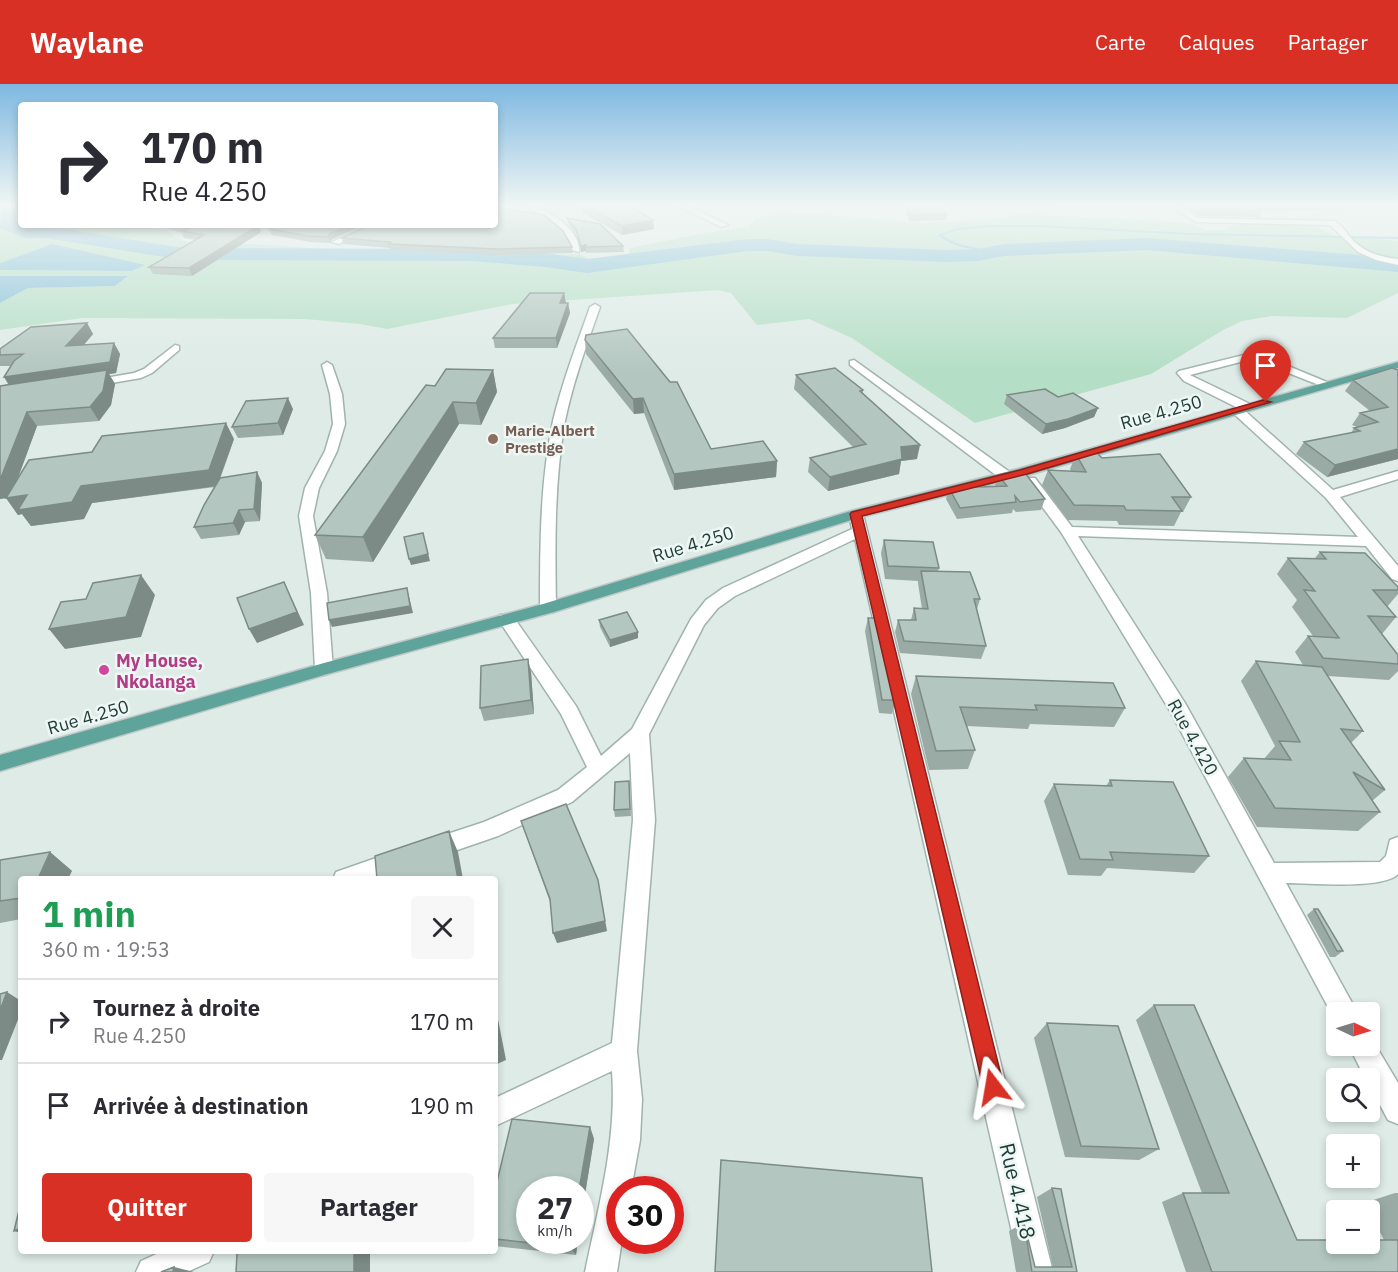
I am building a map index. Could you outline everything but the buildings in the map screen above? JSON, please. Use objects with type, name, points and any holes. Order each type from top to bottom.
[{"type":"main road","name":"Rue 4.250","points":[[0,763],[324,669],[858,523],[1015,474],[1398,365]]},
{"type":"street","points":[[548,608],[547,524],[558,422],[595,307]]},
{"type":"street","points":[[78,385],[136,376],[148,370],[175,348]]},
{"type":"street","points":[[1328,385],[1260,358],[1248,357],[1183,373],[1242,408],[1331,495],[1369,542],[1392,563],[1398,576]]},
{"type":"street","name":"Rue 4.420","points":[[854,363],[1015,474],[1068,531],[1178,708],[1339,1002]]},
{"type":"street","points":[[324,669],[319,593],[306,516],[312,488],[332,451],[339,424],[336,394],[327,365]]},
{"type":"street","points":[[1376,371],[1398,379]]},
{"type":"street","points":[[1331,495],[1398,475]]},
{"type":"street","points":[[353,876],[490,829],[565,796],[639,734],[697,622],[712,604],[729,592],[858,523]]},
{"type":"street","name":"Rue 4.418","points":[[858,523],[1038,1272]]},
{"type":"street","points":[[1068,531],[1369,542]]},
{"type":"street","points":[[506,619],[569,711],[598,770]]},
{"type":"street","points":[[601,1272],[626,1140],[628,1099],[624,1051],[644,820],[639,734]]},
{"type":"street","points":[[1268,873],[1386,871],[1396,860],[1398,847]]},
{"type":"street","points":[[498,1111],[624,1051]]},
{"type":"street","points":[[1368,1056],[1398,1110]]},
{"type":"street","points":[[152,1272],[191,1254]]},
{"type":"green space","points":[[104,261],[1398,261],[1398,293],[1347,318],[1272,316],[1242,321],[1151,374],[975,423],[852,338],[809,319],[757,325],[731,293],[718,290],[512,304],[387,329],[305,319],[82,318],[0,330],[0,303],[28,288],[115,286],[127,277],[0,276],[0,270],[132,271]]},
{"type":"water","points":[[129,261],[145,265],[132,271],[0,270],[0,263]]},
{"type":"water","points":[[0,276],[128,276],[115,286],[28,288],[0,303]]},
{"type":"waterway","points":[[555,261],[587,266],[622,261]]},
{"type":"waterway","points":[[1355,261],[1398,265]]},
{"type":"place","name":"Marie-Albert Prestige","points":[[493,439]]},
{"type":"place","name":"My House, Nkolanga","points":[[104,670]]},
{"type":"route","points":[[993,1087],[856,514],[1023,472],[1266,402]]}]
